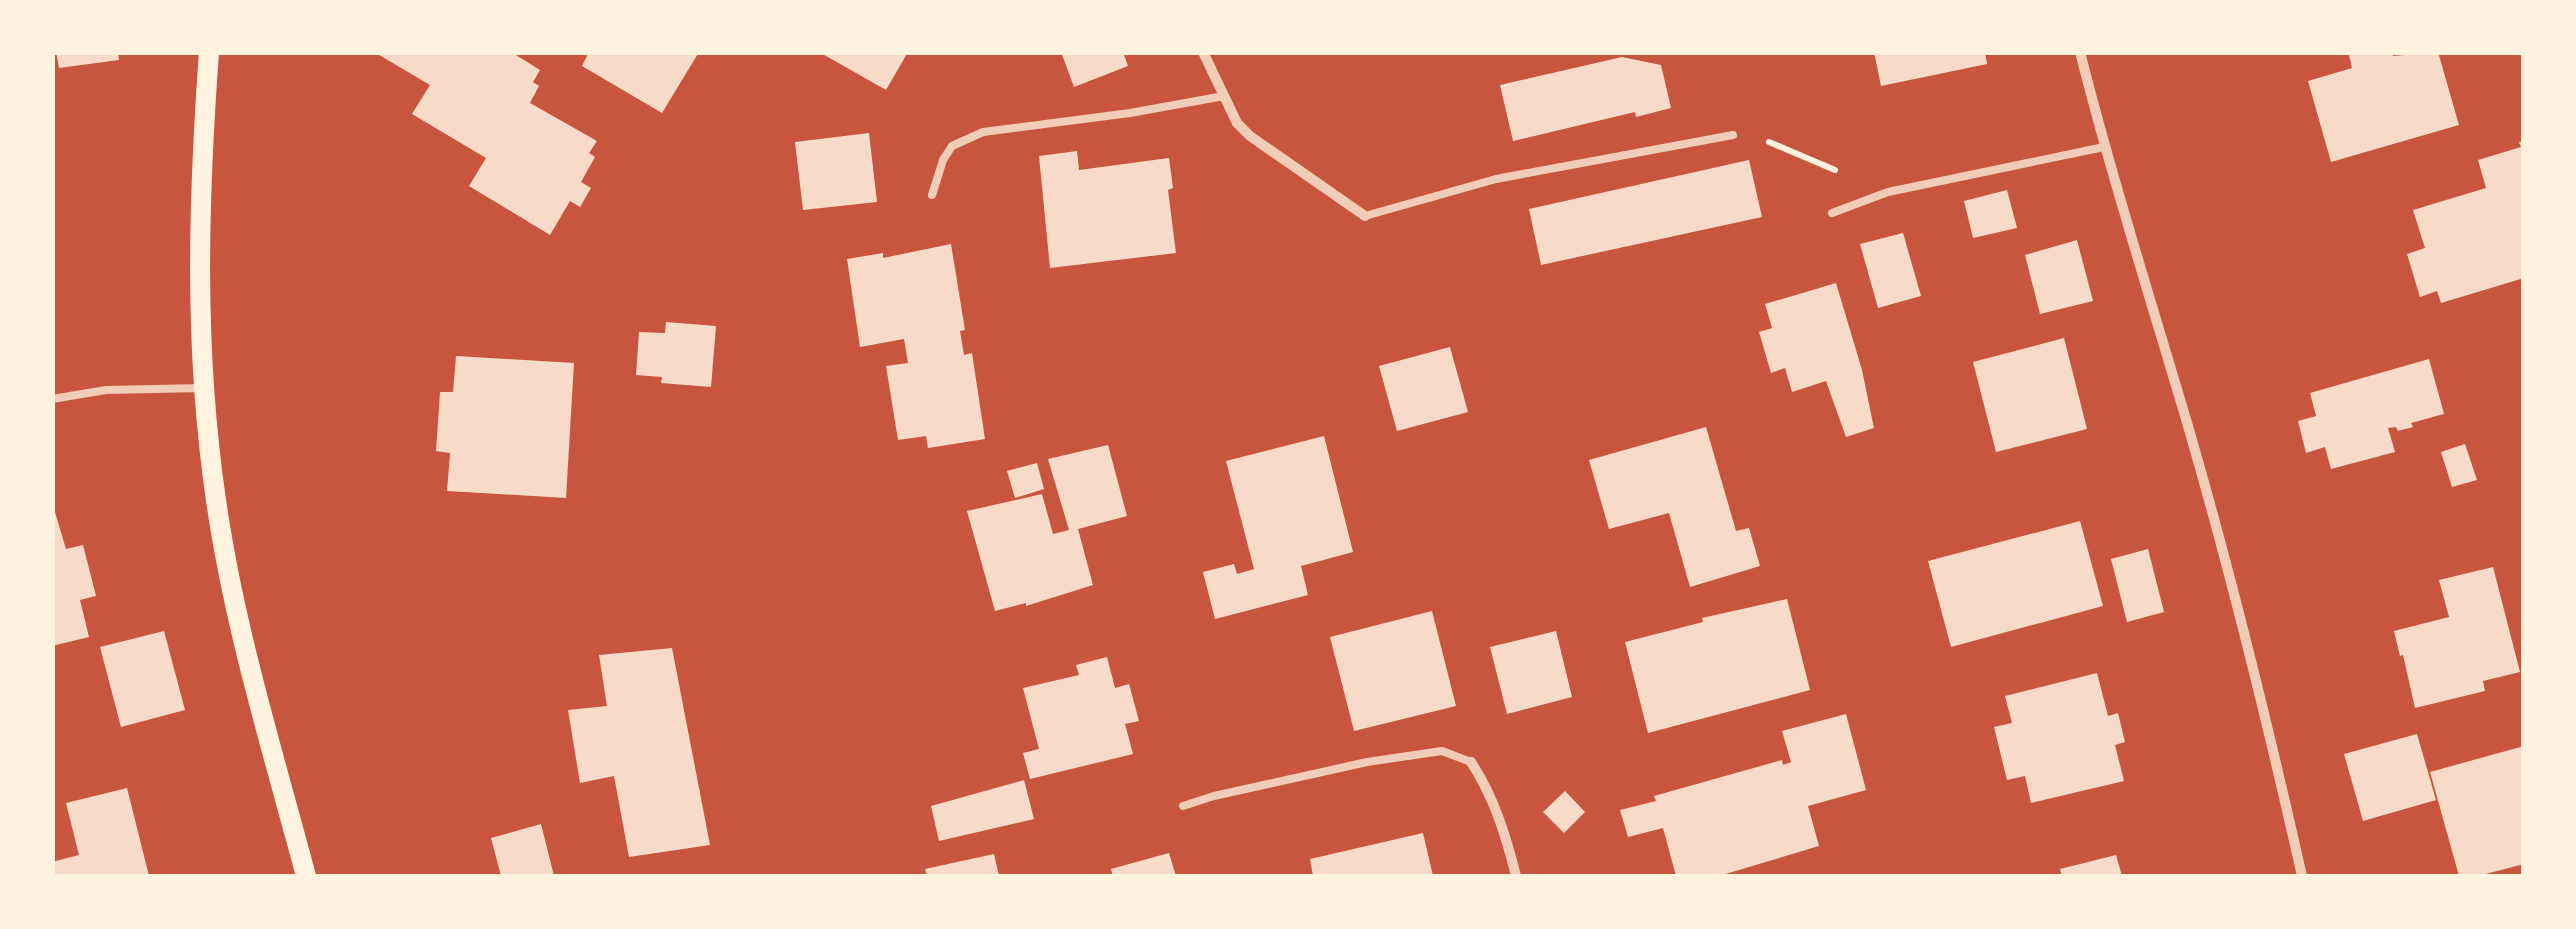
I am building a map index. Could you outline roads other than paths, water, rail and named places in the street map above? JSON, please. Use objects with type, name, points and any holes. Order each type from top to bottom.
[{"type":"main road","points":[[208,52],[198,214],[202,388],[226,561],[306,876]]},
{"type":"street","points":[[1203,52],[1238,122],[1250,136],[1365,216]]},
{"type":"street","points":[[2080,52],[2104,147],[2189,429],[2269,731],[2302,876]]},
{"type":"street","points":[[1471,762],[1486,786],[1516,876]]},
{"type":"lane","points":[[932,195],[943,160],[952,146],[983,132],[1130,114],[1224,96]]},
{"type":"lane","points":[[1365,216],[1496,179],[1734,135]]},
{"type":"lane","points":[[1832,213],[1888,192],[2104,147]]},
{"type":"lane","points":[[52,399],[106,390],[202,388]]},
{"type":"lane","points":[[1183,806],[1348,766],[1442,751],[1471,762]]}]
